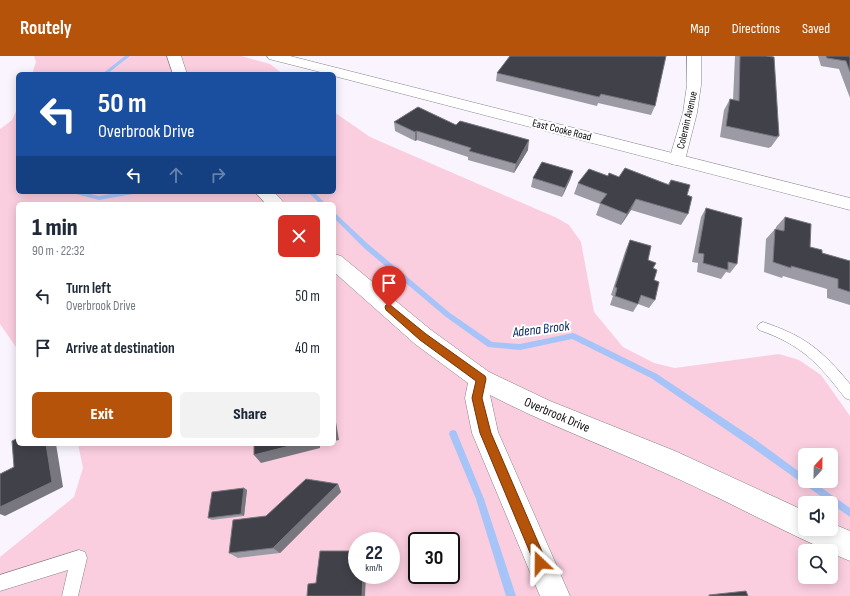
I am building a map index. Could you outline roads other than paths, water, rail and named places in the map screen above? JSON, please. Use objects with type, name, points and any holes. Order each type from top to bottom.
[{"type":"street","points":[[174,56],[179,72]]},
{"type":"street","name":"East Cooke Road","points":[[274,56],[850,204]]},
{"type":"street","name":"Colerain Avenue","points":[[677,160],[690,113],[694,85],[694,56]]},
{"type":"street","points":[[267,194],[274,202]]},
{"type":"street","name":"Overbrook Drive","points":[[336,263],[423,337],[481,379],[530,404],[666,460],[798,523]]},
{"type":"street","points":[[481,379],[477,398],[485,433],[555,596]]},
{"type":"street","points":[[826,536],[850,546]]},
{"type":"lane","points":[[763,327],[783,333],[804,344],[824,362],[850,394]]},
{"type":"lane","points":[[0,582],[79,558],[70,596]]},
{"type":"waterway","name":"Adena Brook","points":[[107,72],[128,56]]},
{"type":"waterway","name":"Adena Brook","points":[[82,194],[99,198],[122,194]]},
{"type":"waterway","name":"Adena Brook","points":[[313,194],[321,202]]},
{"type":"waterway","name":"Adena Brook","points":[[336,217],[366,246],[448,315],[491,345],[520,347],[573,336],[654,376],[753,443],[850,513]]},
{"type":"waterway","points":[[453,434],[480,499],[511,596]]}]
